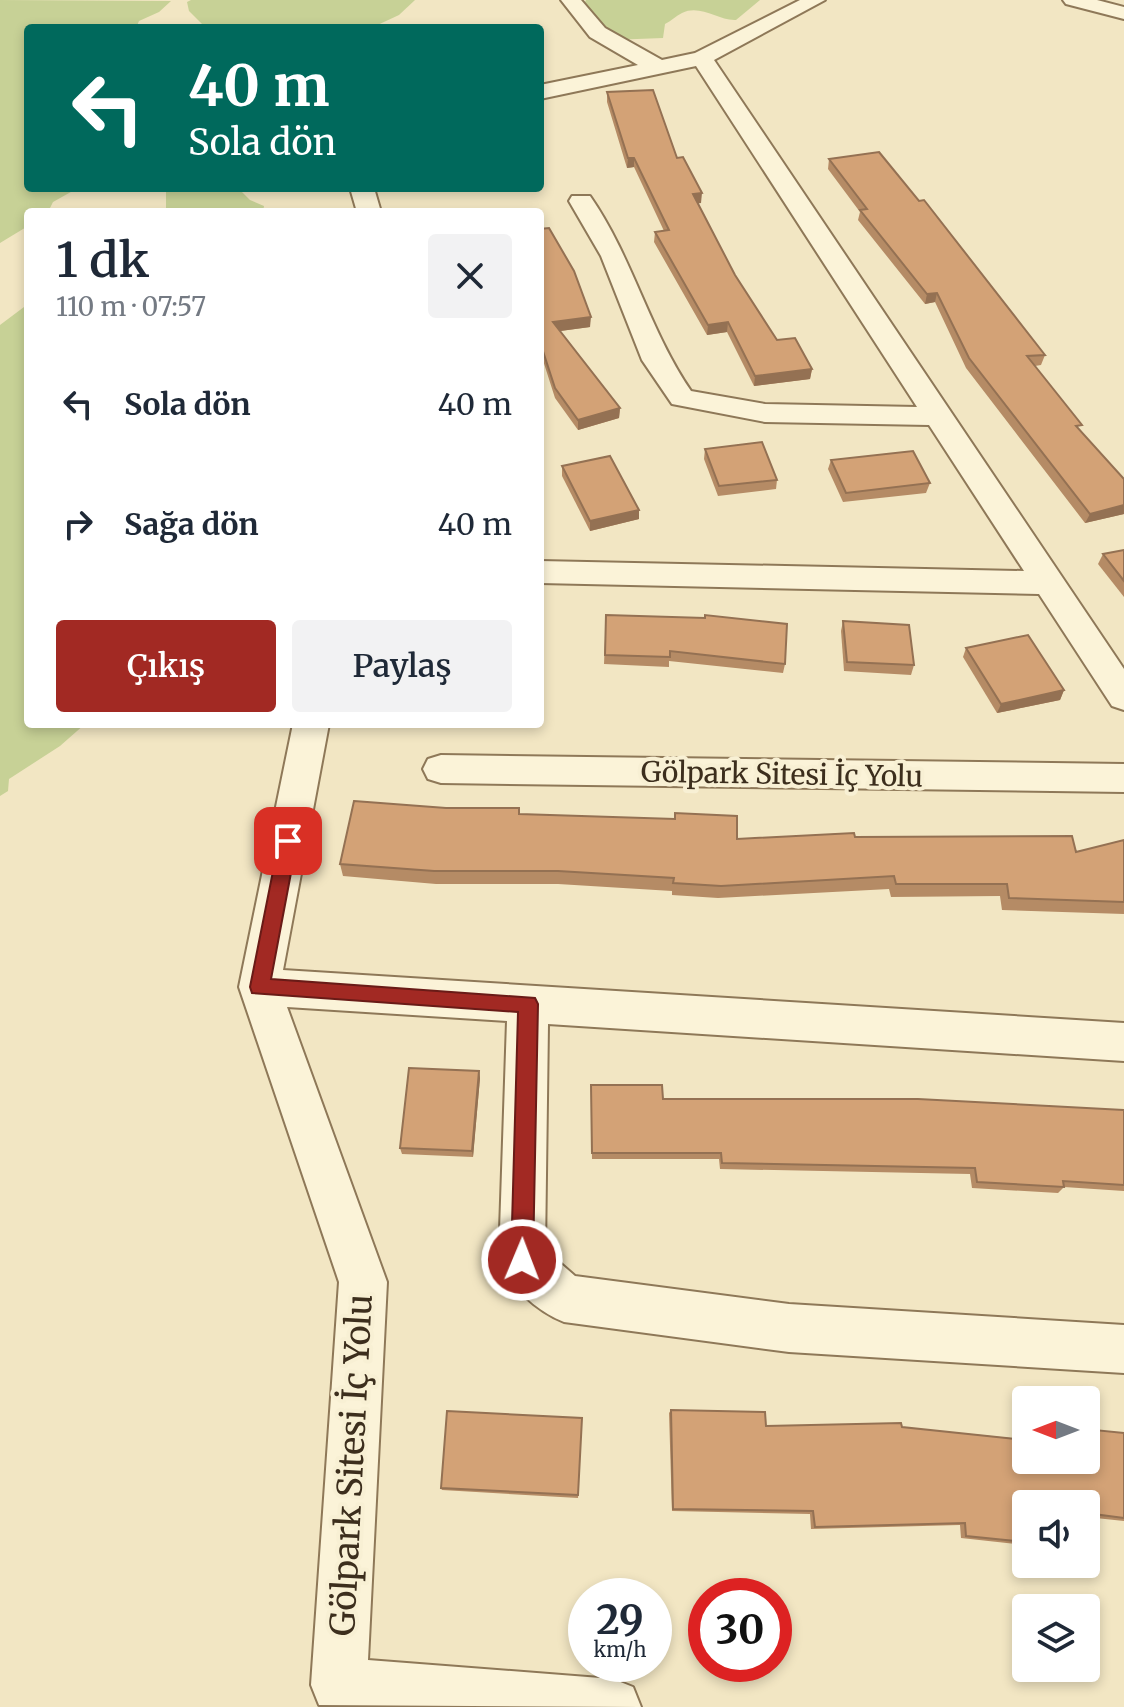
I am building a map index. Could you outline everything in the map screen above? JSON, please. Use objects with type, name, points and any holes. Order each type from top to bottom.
[{"type":"street","points":[[571,0],[582,18],[605,39],[659,67]]},
{"type":"street","points":[[544,91],[702,58],[815,0]]},
{"type":"street","points":[[1073,0],[1124,13]]},
{"type":"street","points":[[702,58],[1124,697]]},
{"type":"street","points":[[581,201],[614,256],[656,360],[682,398],[765,413],[939,416]]},
{"type":"street","points":[[544,572],[1048,583]]},
{"type":"street","points":[[310,728],[259,987],[1124,1042]]},
{"type":"street","name":"Gölpark Sitesi İç Yolu","points":[[441,769],[1124,778]]},
{"type":"street","name":"Gölpark Sitesi İç Yolu","points":[[259,987],[363,1282],[339,1685],[613,1707]]},
{"type":"street","points":[[528,1004],[522,1260],[564,1298],[789,1328],[1124,1349]]},
{"type":"green space","points":[[0,0],[171,1],[138,24],[24,24],[24,192],[71,192],[53,202],[50,208],[24,208],[24,228],[0,243]]},
{"type":"green space","points":[[415,0],[399,15],[380,24],[202,24],[189,11],[187,2]]},
{"type":"green space","points":[[586,0],[760,0],[736,20],[689,11],[665,24],[663,38],[611,40],[583,6]]},
{"type":"green space","points":[[166,192],[242,192],[250,200],[264,206],[264,208],[166,208]]},
{"type":"green space","points":[[24,307],[24,728],[80,728],[60,746],[9,779],[8,791],[0,796],[0,325]]},
{"type":"building","points":[[653,90],[677,158],[683,157],[702,193],[693,194],[735,275],[777,340],[795,338],[812,369],[755,376],[728,322],[708,325],[655,232],[669,230],[634,158],[628,158],[607,92]]},
{"type":"building","points":[[879,152],[919,201],[924,200],[1045,355],[1027,356],[1082,425],[1076,426],[1124,479],[1124,505],[1090,514],[969,358],[937,293],[927,294],[860,210],[867,209],[829,159]]},
{"type":"building","points":[[549,228],[574,271],[591,317],[553,322],[620,408],[578,420],[555,388],[544,354],[544,229]]},
{"type":"building","points":[[762,442],[777,480],[719,486],[705,449]]},
{"type":"building","points":[[913,451],[930,483],[846,493],[831,460]]},
{"type":"building","points":[[610,456],[639,510],[590,521],[562,466]]},
{"type":"building","points":[[1124,550],[1124,581],[1103,554]]},
{"type":"building","points":[[606,615],[705,618],[705,615],[787,624],[785,664],[670,651],[670,657],[605,655]]},
{"type":"building","points":[[843,621],[909,625],[914,665],[847,662]]},
{"type":"building","points":[[1028,635],[1064,690],[1001,704],[966,648]]},
{"type":"building","points":[[354,801],[446,808],[519,808],[519,814],[675,819],[675,813],[737,816],[737,839],[854,833],[855,837],[1072,836],[1076,852],[1124,840],[1124,902],[1009,898],[1007,884],[896,884],[894,876],[721,886],[673,883],[674,878],[558,871],[434,871],[340,864]]},
{"type":"building","points":[[409,1068],[479,1071],[472,1151],[400,1148]]},
{"type":"building","points":[[591,1085],[662,1085],[663,1099],[918,1099],[1124,1110],[1124,1185],[1063,1181],[1064,1187],[977,1182],[975,1168],[722,1163],[721,1153],[592,1153]]},
{"type":"building","points":[[671,1410],[765,1412],[766,1426],[901,1423],[902,1427],[1012,1439],[1012,1474],[1100,1474],[1100,1431],[1124,1433],[1124,1518],[1100,1515],[1100,1490],[1012,1490],[1012,1541],[966,1536],[965,1523],[815,1527],[813,1511],[673,1509]]},
{"type":"building","points":[[447,1411],[582,1418],[578,1495],[441,1488]]},
{"type":"route","points":[[288,841],[259,987],[528,1004],[522,1260]]}]
